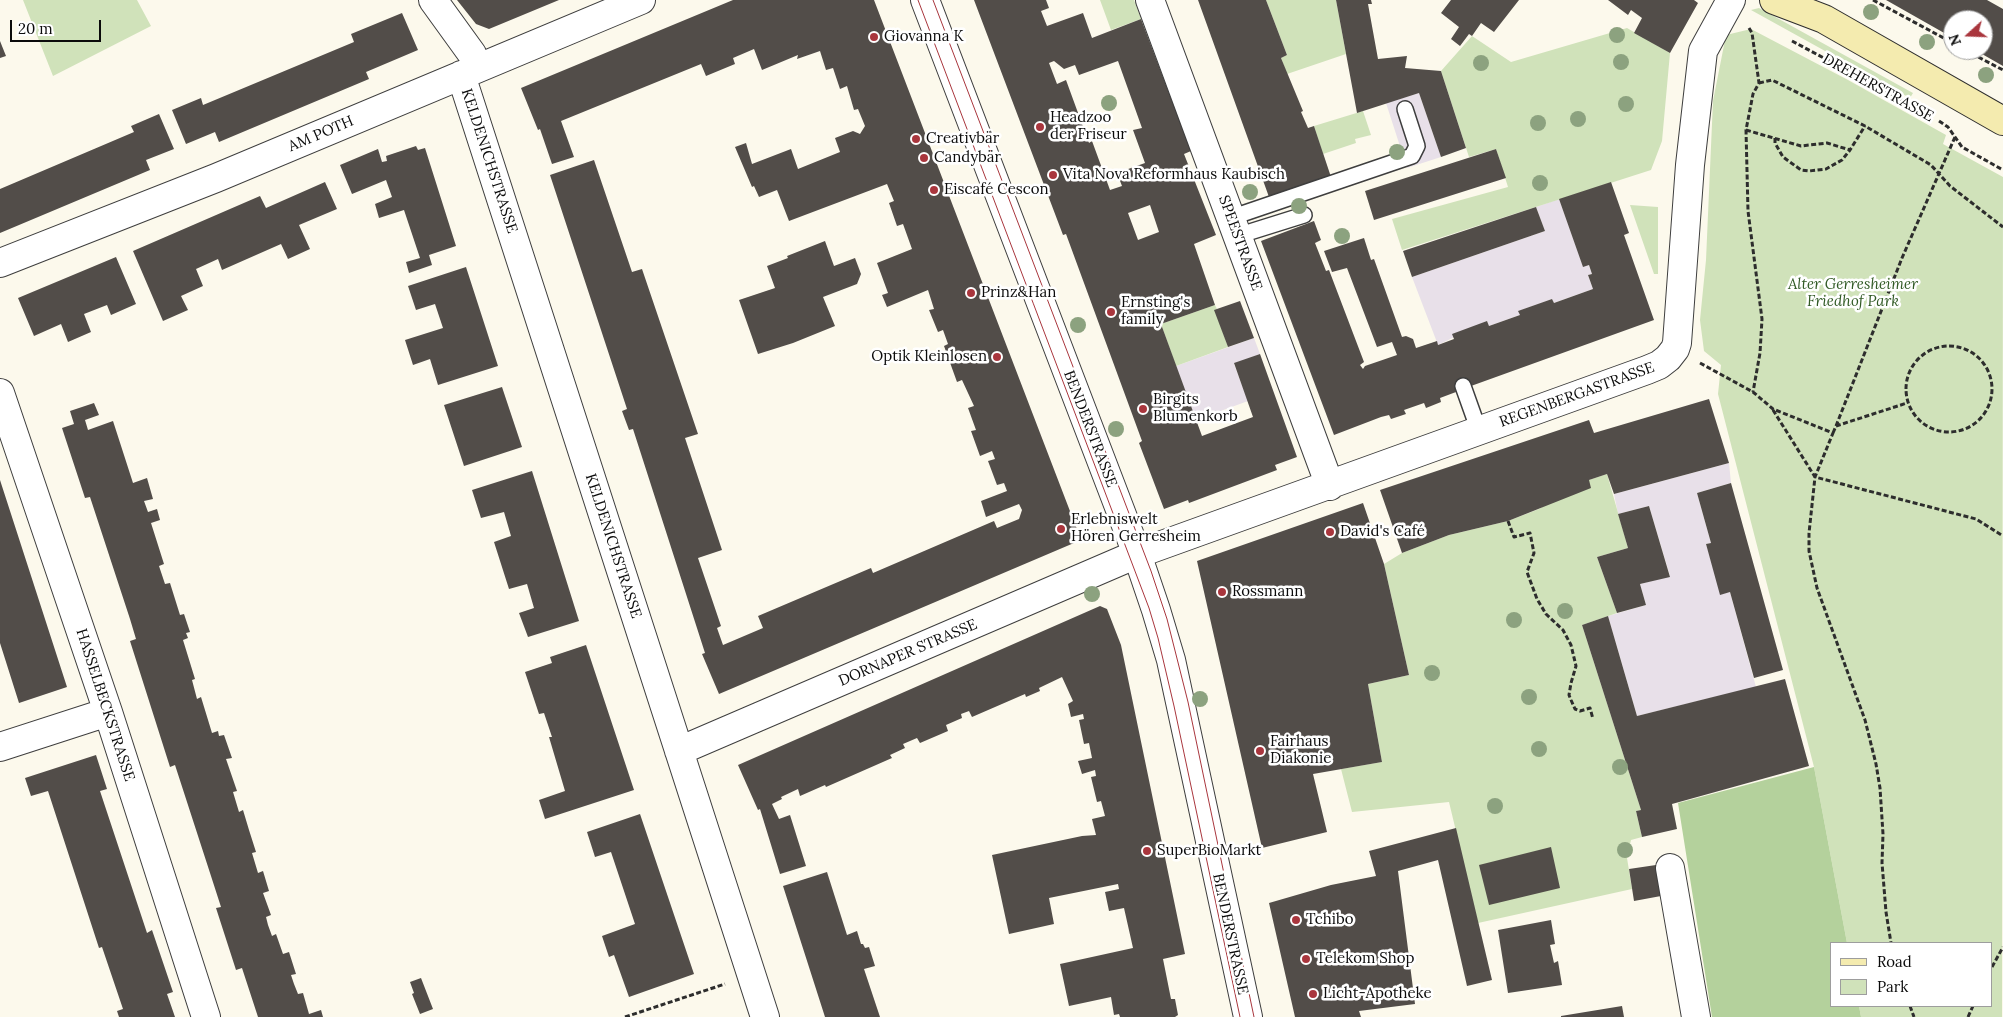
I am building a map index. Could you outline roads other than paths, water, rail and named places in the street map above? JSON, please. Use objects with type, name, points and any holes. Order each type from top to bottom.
[{"type":"main road","points":[[1774,0],[1824,20],[2003,120]]},
{"type":"main road","points":[[1798,0],[1824,20]]},
{"type":"street","name":"KELDENICHSTRASSE","points":[[433,0],[472,54],[470,72],[679,751],[765,1017]]},
{"type":"street","name":"AM POTH","points":[[0,263],[216,178],[641,0]]},
{"type":"street","name":"BENDERSTRASSE","points":[[925,0],[1137,554],[1156,610],[1171,660],[1248,1017]]},
{"type":"street","name":"SPEESTRASSE","points":[[1150,0],[1330,486]]},
{"type":"street","name":"REGENBERGASTRASSE","points":[[1137,554],[1330,486],[1659,365],[1668,358],[1677,343],[1690,165],[1703,52],[1731,0]]},
{"type":"street","name":"HASSELBECKSTRASSE","points":[[0,393],[108,712],[206,1017]]},
{"type":"street","name":"DORNAPER STRASSE","points":[[679,751],[1137,554]]},
{"type":"street","points":[[0,747],[108,712]]},
{"type":"street","points":[[1670,868],[1696,1017]]},
{"type":"lane","points":[[1234,227],[1412,156],[1417,146],[1405,109]]},
{"type":"lane","points":[[1234,227],[1304,215]]},
{"type":"lane","points":[[1463,386],[1479,431]]},
{"type":"tram line","points":[[918,0],[1149,608],[1174,706],[1240,1017]]},
{"type":"tram line","points":[[933,0],[1151,571],[1167,619],[1188,702],[1254,1017]]},
{"type":"place","name":"Giovanna K","points":[[874,37]]},
{"type":"place","name":"Headzoo der Friseur","points":[[1040,127]]},
{"type":"place","name":"Creativbär","points":[[916,139]]},
{"type":"place","name":"Candybär","points":[[924,158]]},
{"type":"place","name":"Vita Nova Reformhaus Kaubisch","points":[[1053,175]]},
{"type":"place","name":"Eiscafé Cescon","points":[[934,190]]},
{"type":"place","name":"Prinz&Han","points":[[971,293]]},
{"type":"place","name":"Ernsting's family","points":[[1111,312]]},
{"type":"place","name":"Optik Kleinlosen","points":[[997,357]]},
{"type":"place","name":"Birgits Blumenkorb","points":[[1143,409]]},
{"type":"place","name":"Erlebniswelt Hören Gerresheim","points":[[1061,529]]},
{"type":"place","name":"David's Café","points":[[1330,532]]},
{"type":"place","name":"Rossmann","points":[[1222,592]]},
{"type":"place","name":"Fairhaus Diakonie","points":[[1260,751]]},
{"type":"place","name":"SuperBioMarkt","points":[[1147,851]]},
{"type":"place","name":"Tchibo","points":[[1296,920]]},
{"type":"place","name":"Telekom Shop","points":[[1306,959]]},
{"type":"place","name":"Licht-Apotheke","points":[[1313,994]]},
{"type":"park label","name":"Alter Gerresheimer Friedhof Park","points":[[1853,294]]}]
